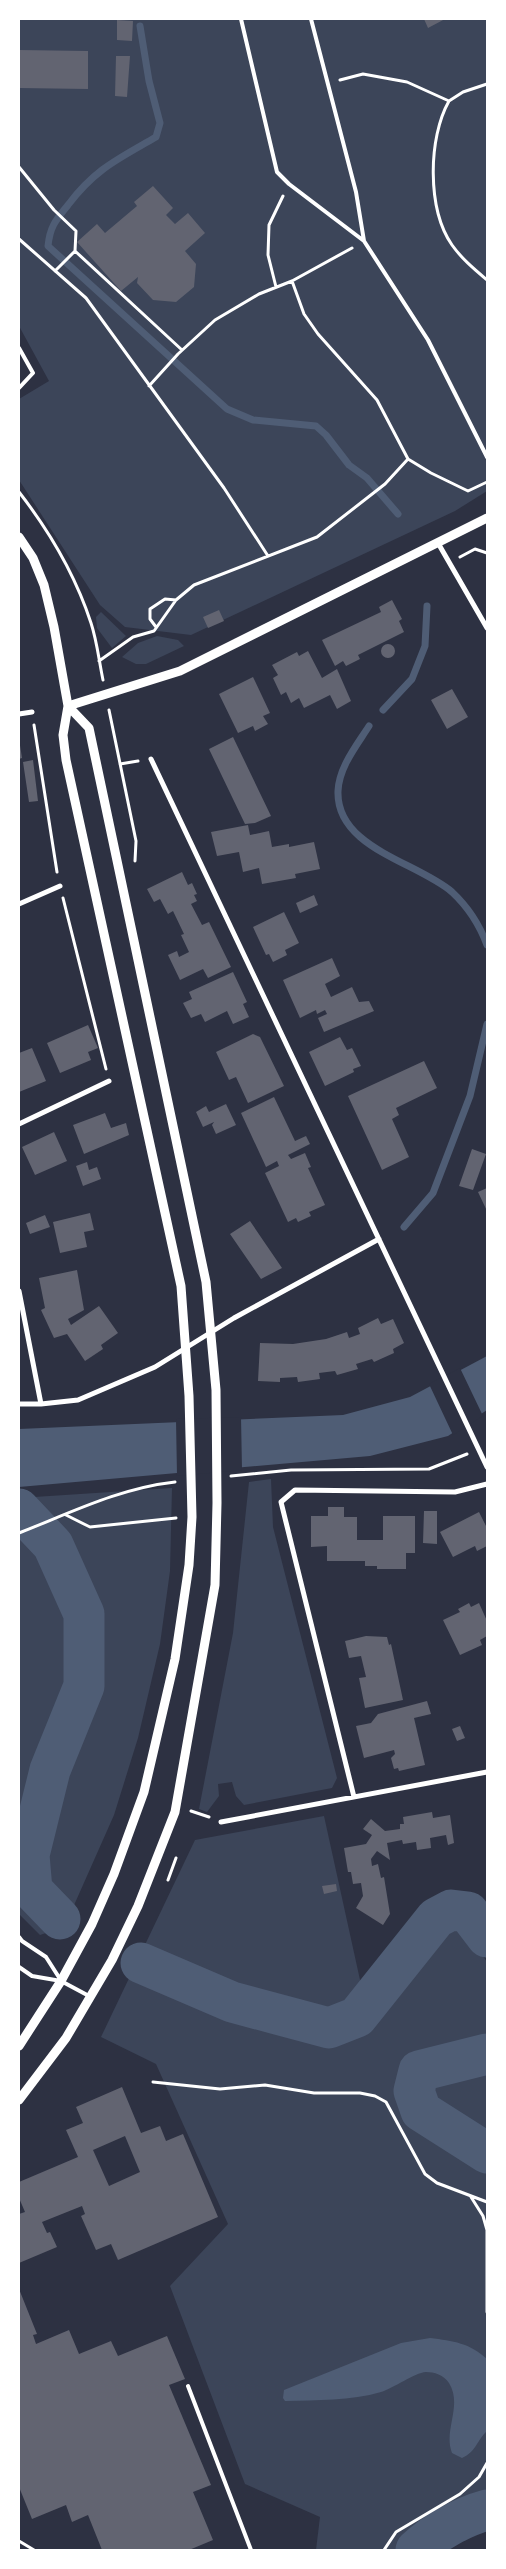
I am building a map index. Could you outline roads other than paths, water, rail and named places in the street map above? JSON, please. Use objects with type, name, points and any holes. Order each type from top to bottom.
[{"type":"street","points":[[68,706],[106,696],[180,671],[487,518]]},
{"type":"street","points":[[19,537],[33,558],[44,585],[68,706],[63,735],[66,760],[181,1286],[189,1396],[192,1507],[188,1565],[176,1650],[144,1792],[114,1874],[92,1924],[62,1981],[19,2046]]},
{"type":"street","points":[[438,543],[487,628]]},
{"type":"street","points":[[19,2100],[61,2046],[112,1960],[138,1906],[175,1812],[215,1585],[217,1503],[216,1390],[206,1282],[89,728],[68,706]]},
{"type":"street","points":[[19,714],[32,712]]},
{"type":"street","points":[[151,759],[474,1440],[486,1460],[487,1467]]},
{"type":"street","points":[[19,904],[60,886]]},
{"type":"street","points":[[19,1124],[109,1081]]},
{"type":"street","points":[[19,1404],[42,1404],[78,1400],[155,1367],[211,1333],[379,1238]]},
{"type":"street","points":[[19,1291],[42,1404]]},
{"type":"street","points":[[354,1797],[281,1502],[295,1490],[455,1492],[487,1484]]},
{"type":"street","points":[[221,1822],[487,1772]]},
{"type":"lane","points":[[241,19],[277,172],[288,184],[364,241],[428,340],[487,457]]},
{"type":"lane","points":[[311,19],[356,192],[364,241]]},
{"type":"lane","points":[[19,348],[33,373],[19,388]]},
{"type":"lane","points":[[19,1936],[22,1941],[46,1957],[62,1981]]},
{"type":"lane","points":[[19,1967],[32,1976],[62,1981],[91,1998]]},
{"type":"lane","points":[[188,2386],[251,2550]]},
{"type":"waterway","points":[[140,26],[149,81],[160,123],[156,137],[108,166],[88,182],[57,219],[50,233],[48,246],[227,409],[253,420],[316,426],[326,435],[349,465],[367,478],[398,514]]},
{"type":"waterway","points":[[383,710],[412,679],[425,646],[427,606]]},
{"type":"waterway","points":[[369,726],[349,757],[339,782],[338,791],[341,810],[350,827],[381,852],[437,881],[452,892],[472,917],[487,945]]},
{"type":"waterway","points":[[404,1227],[433,1193],[470,1096],[487,1024]]},
{"type":"waterway","points":[[19,1509],[53,1545],[84,1614],[84,1686],[50,1770],[29,1855],[32,1890],[60,1919]]},
{"type":"waterway","points":[[141,1963],[232,2002],[329,2028],[357,2017],[436,1918],[451,1910],[468,1912],[487,1937]]},
{"type":"waterway","points":[[487,2054],[419,2071],[414,2091],[421,2111],[487,2153]]},
{"type":"waterway","points":[[416,2550],[449,2526],[487,2510]]}]
